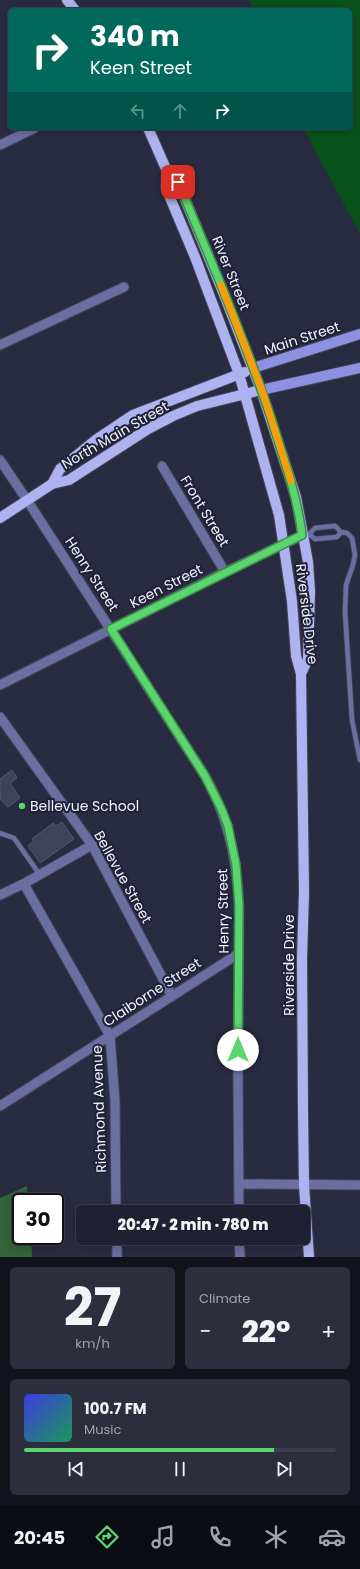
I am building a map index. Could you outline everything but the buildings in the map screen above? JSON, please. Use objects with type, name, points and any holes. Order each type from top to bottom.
[{"type":"main road","points":[[67,0],[73,8]]},
{"type":"main road","name":"River Street","points":[[149,130],[167,171],[178,182],[262,390]]},
{"type":"main road","name":"River Street","points":[[167,171],[166,188],[195,257],[239,374],[245,394]]},
{"type":"main road","name":"Main Street","points":[[253,368],[360,334]]},
{"type":"main road","name":"North Main Street","points":[[52,484],[60,469],[97,438],[133,415],[253,368]]},
{"type":"main road","points":[[262,390],[360,368]]},
{"type":"main road","name":"North Main Street","points":[[0,518],[52,484],[69,480],[148,429],[173,416],[197,406],[262,390]]},
{"type":"main road","name":"Riverside Drive","points":[[262,390],[296,497],[306,535],[310,598],[308,659],[301,674]]},
{"type":"main road","name":"Riverside Drive","points":[[245,394],[279,515],[292,600],[296,656],[301,674],[304,892],[302,958],[304,1185],[309,1257]]},
{"type":"street","points":[[0,146],[31,130]]},
{"type":"street","points":[[0,344],[124,287]]},
{"type":"street","name":"Henry Street","points":[[0,460],[205,776],[221,808],[234,853],[238,877],[239,1205]]},
{"type":"street","name":"Front Street","points":[[162,466],[225,572]]},
{"type":"street","name":"Keen Street","points":[[0,685],[225,572],[283,544],[306,535]]},
{"type":"street","name":"Bellevue Street","points":[[0,717],[92,846],[172,996]]},
{"type":"street","points":[[0,895],[24,884],[92,846]]},
{"type":"street","name":"Richmond Avenue","points":[[24,884],[110,1036],[114,1101],[116,1205]]},
{"type":"street","name":"Claiborne Street","points":[[0,1106],[238,954]]},
{"type":"street","points":[[239,1184],[360,1185]]},
{"type":"street","points":[[117,1245],[117,1257]]},
{"type":"street","points":[[239,1245],[240,1257]]},
{"type":"lane","points":[[341,532],[337,537],[330,538],[315,539],[306,535],[315,528],[335,526],[341,532],[346,533],[352,538],[355,555],[346,585],[345,612],[352,720],[359,746],[360,760]]},
{"type":"lane","points":[[0,833],[14,838],[40,875]]},
{"type":"shaded area","points":[[249,0],[360,0],[360,234],[304,130],[352,130],[352,8],[253,8]]},
{"type":"shaded area","points":[[27,1186],[27,1193],[12,1193],[12,1245],[31,1245],[32,1257],[0,1257],[0,1198]]},
{"type":"slow traffic","points":[[221,285],[262,390],[291,481]]},
{"type":"place","name":"Bellevue School","points":[[22,806]]},
{"type":"route","points":[[178,182],[262,390],[288,469],[301,520],[302,535],[111,629],[205,776],[213,790],[228,826],[238,877],[238,1050]]}]
